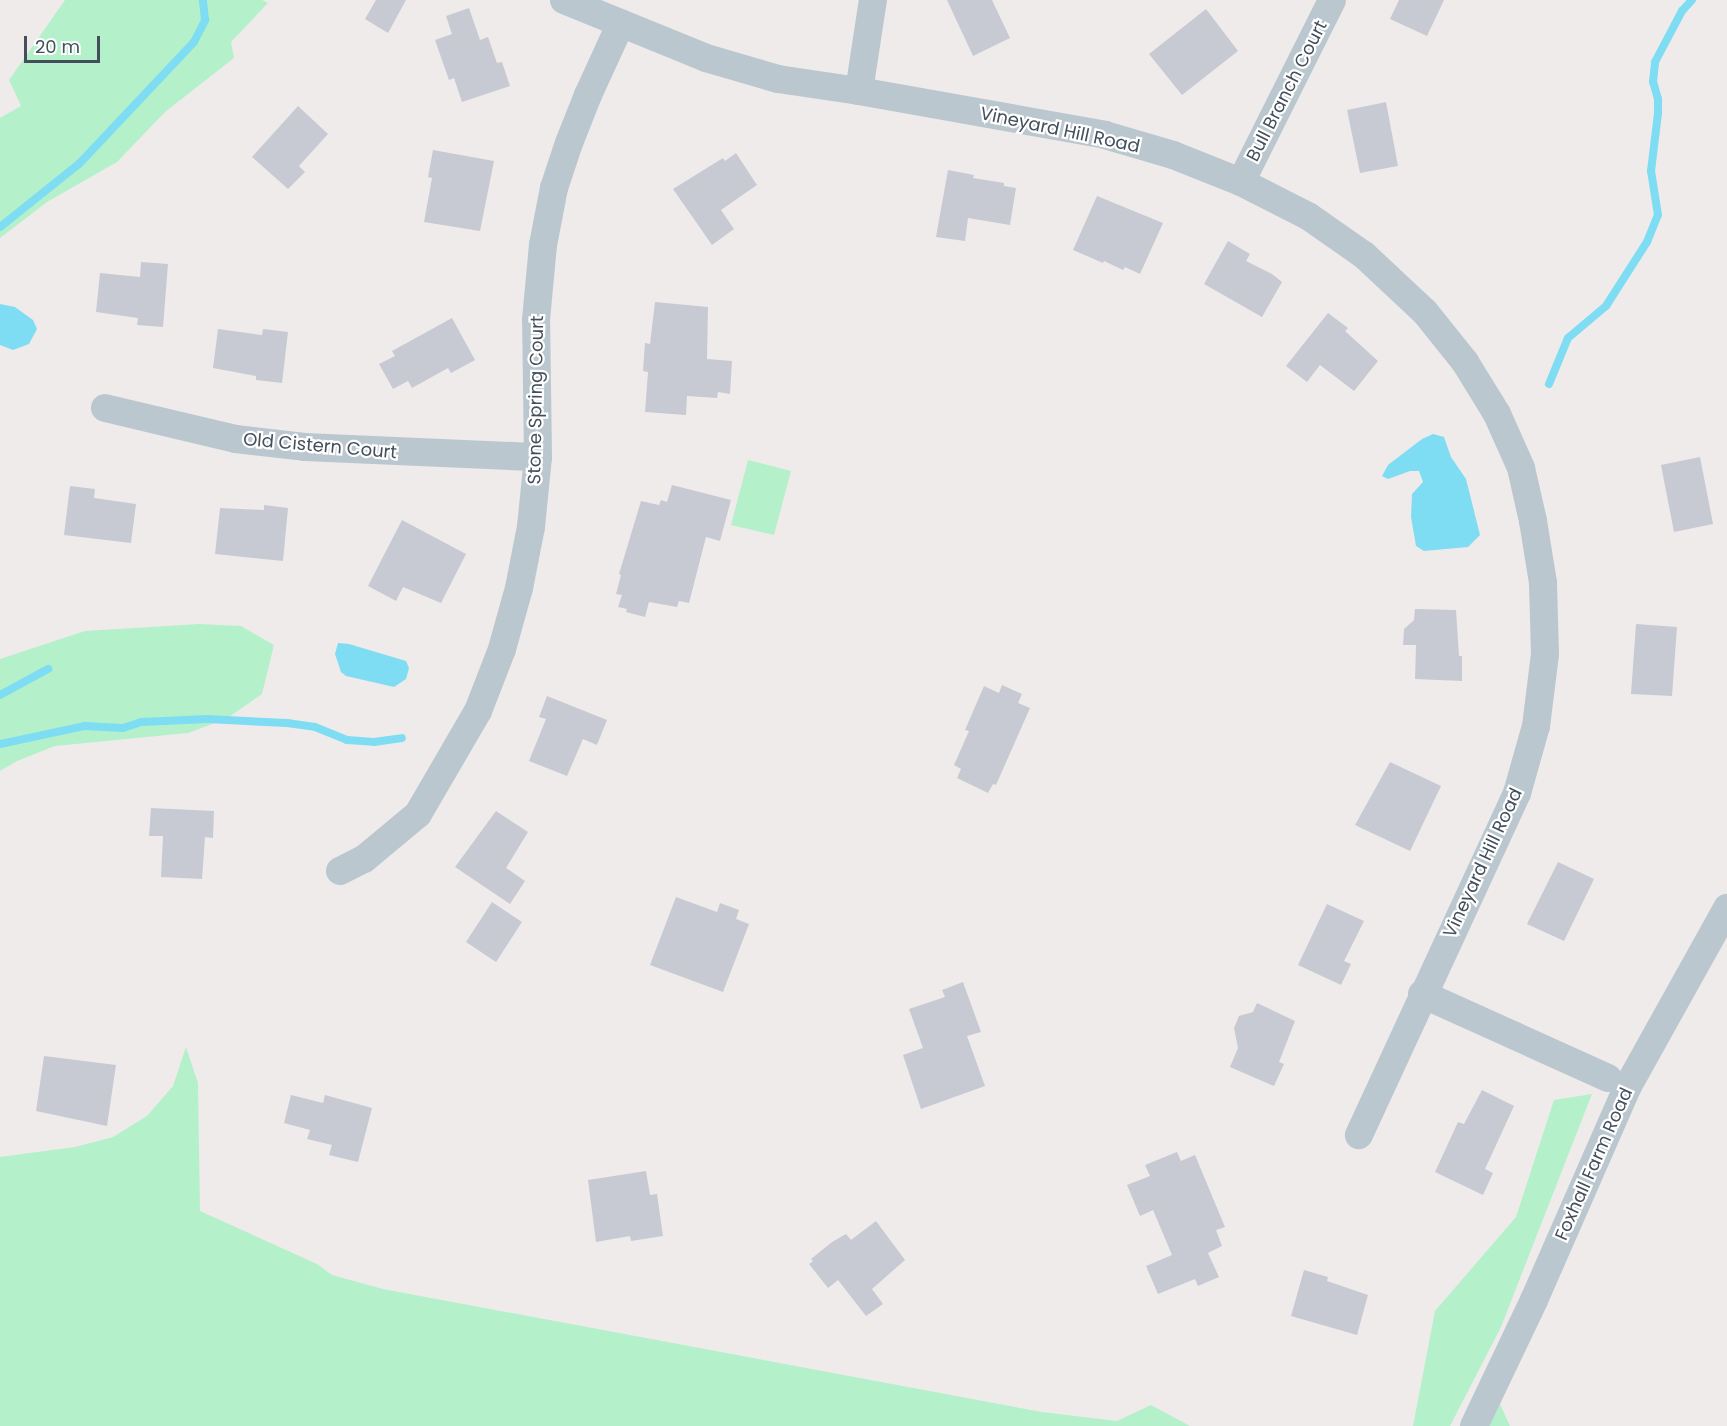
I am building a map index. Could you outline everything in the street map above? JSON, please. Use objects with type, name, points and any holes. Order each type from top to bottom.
[{"type":"street","name":"Vineyard Hill Road","points":[[564,0],[706,57],[778,79],[859,90],[1105,135],[1173,155],[1241,182],[1308,216],[1364,255],[1425,312],[1465,362],[1497,414],[1521,468],[1533,521],[1543,583],[1545,654],[1536,726],[1517,793],[1422,994],[1359,1135]]},
{"type":"street","points":[[859,90],[873,0]]},
{"type":"street","name":"Bull Branch Court","points":[[1241,182],[1332,0]]},
{"type":"street","name":"Stone Spring Court","points":[[340,871],[364,860],[418,814],[478,711],[502,649],[519,588],[531,527],[538,457],[536,320],[543,245],[554,188],[569,143],[621,23]]},
{"type":"street","name":"Old Cistern Court","points":[[105,408],[236,439],[305,447],[538,457]]},
{"type":"street","name":"Foxhall Farm Road","points":[[1474,1426],[1534,1300],[1628,1086],[1727,908]]},
{"type":"street","points":[[1422,994],[1608,1078]]},
{"type":"green space","points":[[65,0],[262,0],[268,3],[231,42],[234,58],[165,112],[117,162],[47,202],[0,238],[0,118],[21,106],[9,80]]},
{"type":"green space","points":[[748,460],[791,471],[774,535],[731,525]]},
{"type":"green space","points":[[199,624],[241,626],[274,645],[262,694],[226,719],[188,733],[55,746],[17,761],[0,771],[0,659],[85,631]]},
{"type":"green space","points":[[186,1047],[198,1083],[200,1211],[317,1264],[332,1275],[383,1289],[1042,1412],[1117,1421],[1151,1405],[1190,1426],[0,1426],[0,1157],[75,1147],[113,1137],[147,1116],[173,1086]]},
{"type":"green space","points":[[1592,1094],[1501,1327],[1450,1426],[1413,1426],[1435,1311],[1516,1217],[1554,1100]]},
{"type":"green space","points":[[1500,1404],[1510,1426],[1486,1426]]},
{"type":"water","points":[[0,304],[15,307],[33,320],[37,329],[29,344],[13,350],[0,345]]},
{"type":"water","points":[[1433,434],[1444,437],[1451,457],[1466,479],[1480,535],[1468,547],[1424,551],[1416,546],[1411,517],[1412,494],[1423,482],[1419,471],[1410,471],[1388,479],[1382,476],[1388,465],[1422,439]]},
{"type":"water","points":[[338,643],[349,644],[406,661],[409,668],[406,679],[394,687],[346,676],[341,672],[335,654]]},
{"type":"building","points":[[376,0],[406,0],[388,33],[365,19]]},
{"type":"building","points":[[947,0],[992,0],[1010,38],[973,56]]},
{"type":"building","points":[[1399,0],[1444,0],[1427,36],[1390,19]]},
{"type":"building","points":[[469,8],[480,40],[488,37],[497,63],[502,62],[510,86],[462,102],[454,78],[449,80],[435,40],[452,34],[446,16]]},
{"type":"building","points":[[1206,9],[1238,51],[1182,95],[1149,54]]},
{"type":"building","points":[[1386,102],[1398,166],[1360,173],[1347,110]]},
{"type":"building","points":[[298,106],[328,134],[299,166],[305,172],[288,189],[252,157]]},
{"type":"building","points":[[433,150],[494,161],[480,231],[424,222],[432,178],[428,177]]},
{"type":"building","points":[[736,153],[757,185],[721,210],[734,229],[712,245],[673,189],[723,158],[725,161]]},
{"type":"building","points":[[948,170],[974,175],[973,178],[1004,183],[1004,186],[1016,188],[1010,225],[968,218],[965,241],[936,237]]},
{"type":"building","points":[[1097,196],[1163,223],[1140,274],[1125,267],[1123,270],[1104,261],[1103,263],[1073,250]]},
{"type":"building","points":[[1228,241],[1250,254],[1246,261],[1272,274],[1282,282],[1262,317],[1204,284]]},
{"type":"building","points":[[141,262],[168,264],[163,327],[137,325],[138,318],[96,312],[100,273],[140,277]]},
{"type":"building","points":[[655,302],[708,307],[707,359],[732,361],[730,394],[718,392],[717,398],[687,396],[686,415],[645,412],[648,372],[643,371],[645,343],[650,344]]},
{"type":"building","points":[[1328,313],[1348,328],[1345,331],[1378,361],[1354,391],[1320,365],[1307,382],[1286,366]]},
{"type":"building","points":[[452,318],[475,360],[451,373],[448,368],[412,388],[408,381],[393,389],[379,364],[395,356],[392,351]]},
{"type":"building","points":[[218,329],[262,335],[263,329],[288,332],[282,383],[256,380],[256,376],[213,368]]},
{"type":"building","points":[[1700,457],[1713,524],[1674,532],[1661,465]]},
{"type":"building","points":[[672,485],[731,500],[720,541],[706,537],[689,603],[679,601],[677,607],[649,602],[645,617],[626,612],[627,609],[618,607],[622,595],[616,594],[621,575],[619,574],[641,501],[659,505],[661,500],[667,502]]},
{"type":"building","points":[[70,486],[95,489],[94,498],[136,504],[131,543],[64,535]]},
{"type":"building","points":[[264,505],[288,508],[283,561],[215,554],[220,508],[264,510]]},
{"type":"building","points":[[402,520],[466,554],[441,603],[403,587],[396,601],[368,586]]},
{"type":"building","points":[[1415,609],[1456,610],[1459,656],[1462,656],[1462,681],[1415,679],[1416,645],[1403,645],[1404,629],[1414,620]]},
{"type":"building","points":[[1636,624],[1677,627],[1672,696],[1631,694]]},
{"type":"building","points":[[1002,685],[1022,694],[1018,703],[1030,708],[996,785],[993,784],[988,793],[957,778],[961,769],[954,765],[969,731],[965,730],[984,686],[999,693]]},
{"type":"building","points":[[547,696],[607,720],[597,745],[583,739],[567,776],[529,761],[546,719],[539,717]]},
{"type":"building","points":[[1390,762],[1441,786],[1410,851],[1355,825]]},
{"type":"building","points":[[151,808],[214,811],[213,838],[205,837],[202,879],[161,877],[163,836],[149,836]]},
{"type":"building","points":[[496,811],[528,832],[506,868],[525,881],[510,904],[455,867]]},
{"type":"building","points":[[1558,862],[1594,879],[1564,941],[1527,924]]},
{"type":"building","points":[[676,897],[717,912],[720,903],[739,910],[736,919],[749,924],[723,992],[650,965]]},
{"type":"building","points":[[492,902],[522,922],[496,962],[466,942]]},
{"type":"building","points":[[1327,904],[1364,921],[1344,961],[1351,964],[1341,985],[1298,965]]},
{"type":"building","points":[[963,982],[981,1032],[967,1036],[985,1086],[921,1109],[903,1055],[923,1048],[909,1009],[945,997],[942,990]]},
{"type":"building","points":[[1257,1003],[1295,1021],[1279,1062],[1284,1064],[1274,1086],[1230,1067],[1238,1048],[1234,1028],[1239,1016],[1253,1012]]},
{"type":"building","points":[[44,1056],[116,1065],[107,1126],[36,1111]]},
{"type":"building","points":[[1482,1090],[1514,1106],[1485,1169],[1493,1173],[1483,1195],[1435,1172],[1458,1122],[1464,1124]]},
{"type":"building","points":[[291,1095],[323,1103],[325,1095],[372,1108],[358,1162],[329,1155],[332,1145],[307,1139],[310,1130],[284,1123]]},
{"type":"building","points":[[1177,1152],[1181,1161],[1195,1155],[1225,1227],[1216,1230],[1222,1246],[1208,1253],[1219,1277],[1198,1286],[1195,1279],[1158,1294],[1146,1266],[1172,1255],[1153,1210],[1140,1216],[1127,1185],[1150,1176],[1145,1165]]},
{"type":"building","points":[[646,1171],[650,1195],[657,1194],[663,1236],[631,1241],[630,1236],[596,1242],[588,1180]]},
{"type":"building","points":[[876,1221],[905,1260],[872,1289],[883,1304],[866,1316],[838,1280],[828,1288],[809,1264],[813,1261],[811,1259],[832,1242],[846,1234],[851,1240]]},
{"type":"building","points":[[1304,1270],[1328,1277],[1327,1281],[1368,1295],[1357,1335],[1291,1316]]},
{"type":"waterway","points":[[0,227],[79,164],[194,42],[205,20],[203,0]]},
{"type":"waterway","points":[[1549,384],[1568,338],[1606,306],[1647,242],[1658,215],[1651,171],[1658,113],[1658,99],[1653,82],[1655,62],[1682,11],[1692,0]]},
{"type":"waterway","points":[[0,695],[48,669]]},
{"type":"waterway","points":[[0,744],[85,726],[123,728],[142,722],[207,719],[287,723],[315,727],[347,740],[374,742],[402,738]]}]
